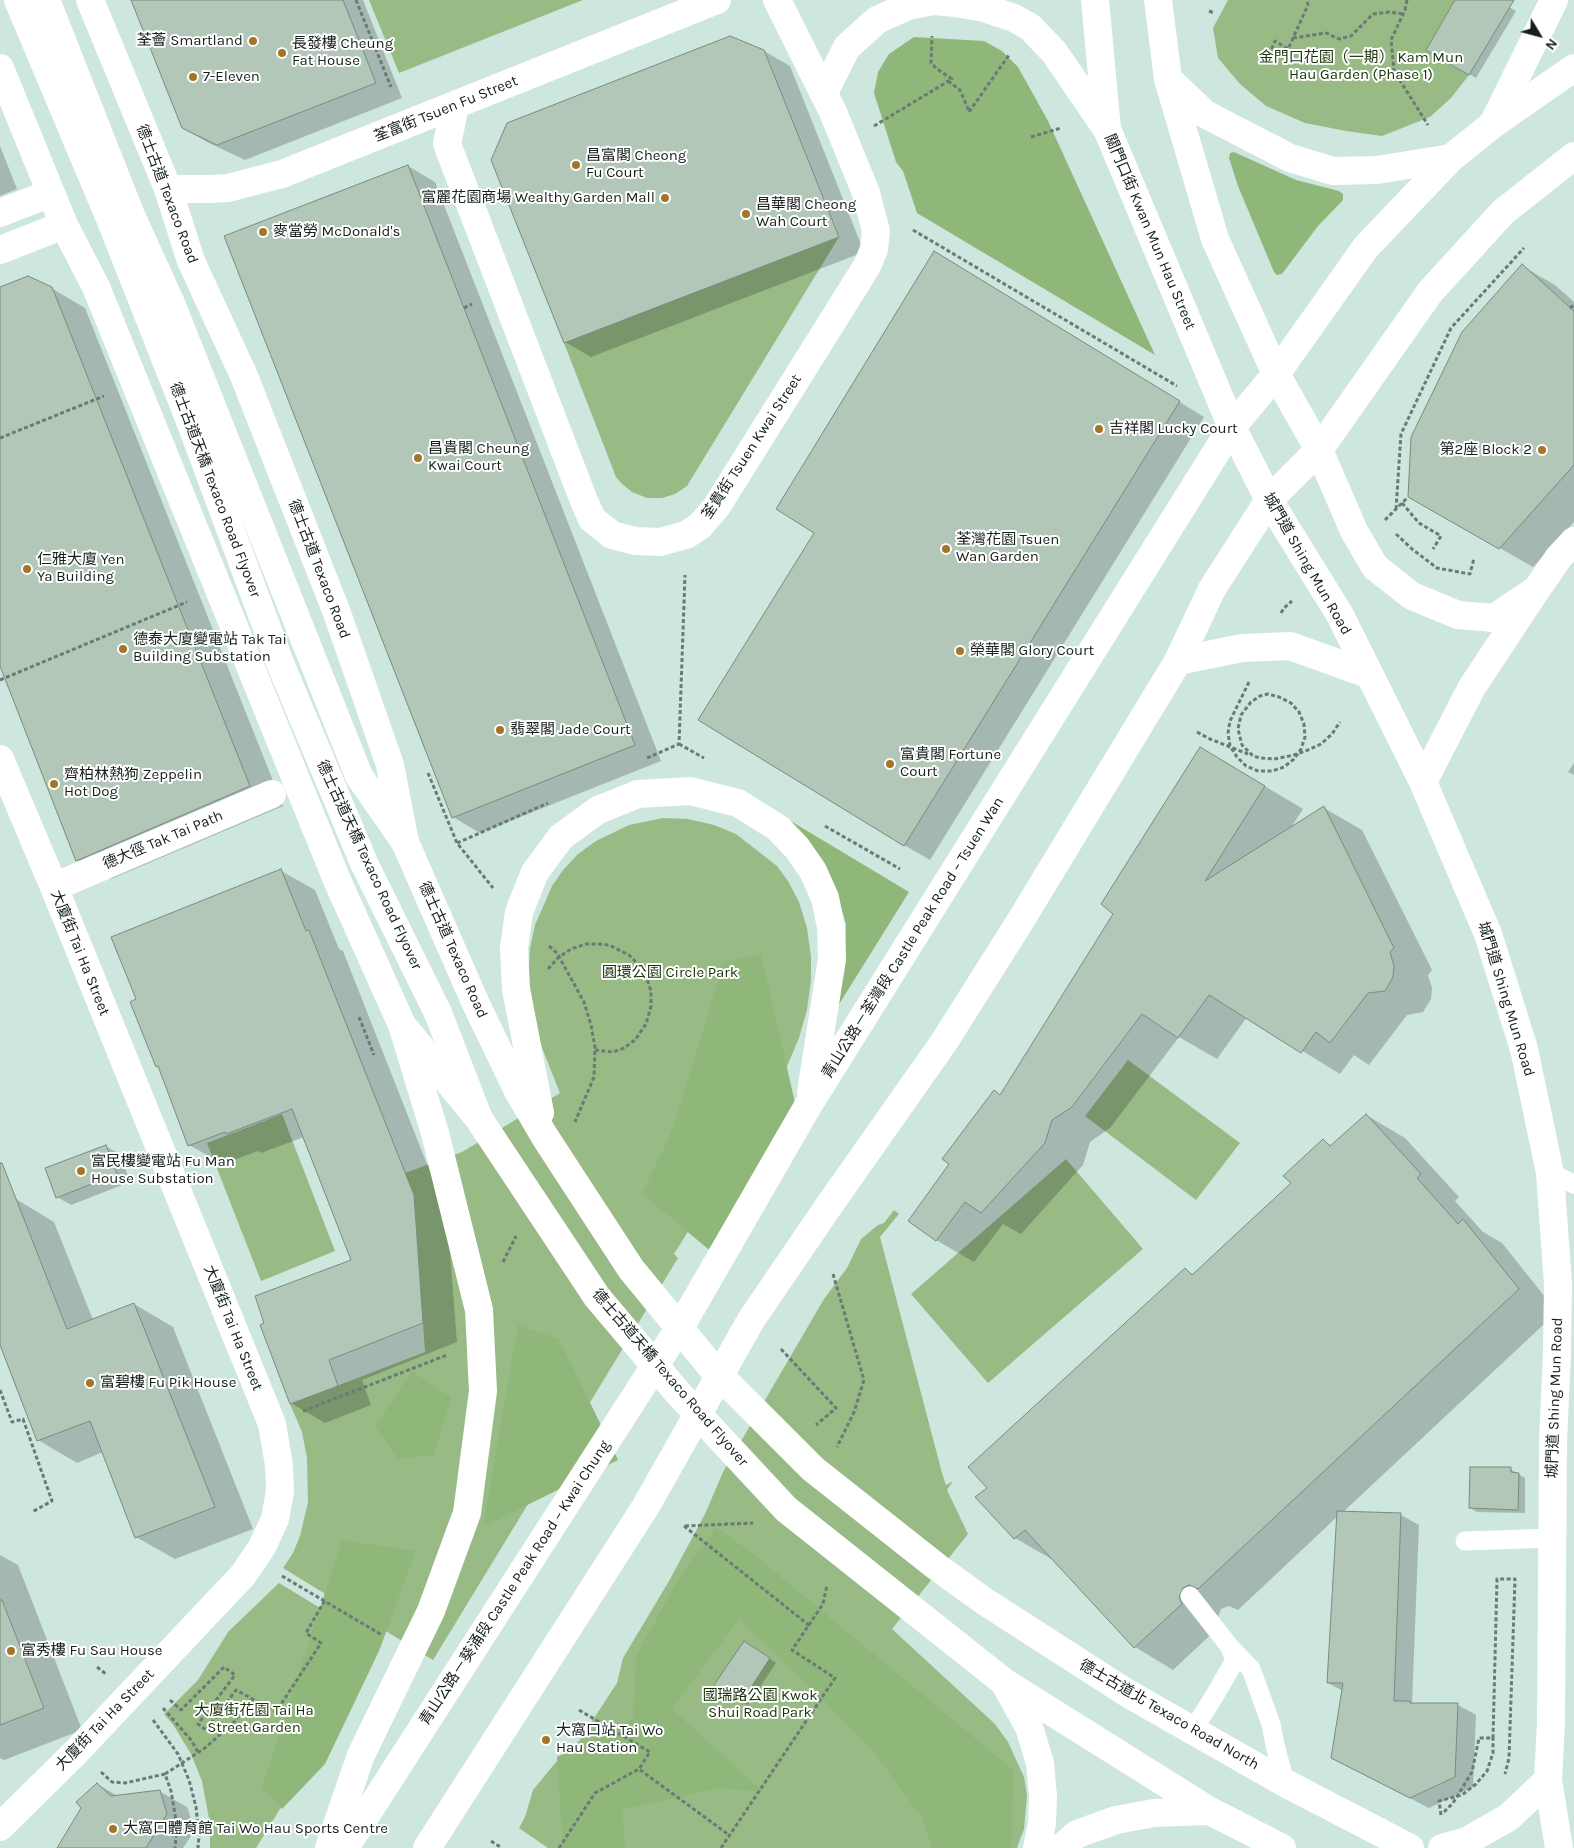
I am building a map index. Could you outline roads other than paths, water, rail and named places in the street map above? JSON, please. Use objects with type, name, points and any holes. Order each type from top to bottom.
[{"type":"main road","name":"德士古道天橋 Texaco Road Flyover","points":[[18,0],[111,222],[180,394],[291,690],[364,863],[438,1013],[479,1119],[597,1297],[678,1392],[786,1509],[1004,1682]]},
{"type":"main road","name":"德士古道天橋 Texaco Road Flyover","points":[[46,0],[130,213],[174,310],[360,776],[404,842]]},
{"type":"main road","name":"德士古道 Texaco Road","points":[[90,0],[168,189],[191,261],[244,376],[337,612],[390,765],[404,842],[480,1012],[518,1091],[545,1137]]},
{"type":"main road","name":"荃富街 Tsuen Fu Street","points":[[168,189],[228,188],[282,174],[717,0]]},
{"type":"main road","name":"荃貴街 Tsuen Kwai Street","points":[[455,106],[446,144],[592,519],[612,534],[635,541],[660,542],[686,535],[700,526],[716,506],[867,266],[874,250],[876,231],[873,213],[833,112],[777,0]]},
{"type":"main road","name":"關門口街 Kwan Mun Hau Street","points":[[1095,0],[1107,129],[1232,427]]},
{"type":"main road","points":[[1158,0],[1168,79],[1214,239],[1276,374],[1319,450],[1354,531],[1375,567],[1412,596],[1458,615],[1494,618],[1537,589]]},
{"type":"main road","points":[[1492,125],[1554,0]]},
{"type":"main road","points":[[824,93],[847,47],[877,20],[908,6],[933,1],[956,3],[984,8],[1014,18],[1030,27],[1054,52],[1107,129]]},
{"type":"main road","points":[[0,68],[64,225],[96,287],[116,334],[337,880],[402,1025],[435,1133],[479,1310],[482,1391],[467,1513],[431,1611],[362,1755],[329,1848]]},
{"type":"main road","name":"青山公路－荃灣段 Castle Peak Road – Tsuen Wan","points":[[685,1319],[809,1104],[1232,427],[1276,374],[1366,247],[1451,158],[1492,125],[1574,68]]},
{"type":"main road","points":[[1168,79],[1205,114],[1290,158],[1333,171],[1377,170],[1451,158]]},
{"type":"main road","points":[[427,1848],[641,1513],[751,1320],[944,1042],[1021,920],[1178,661],[1212,589],[1269,500],[1319,450],[1430,292],[1503,212],[1574,156]]},
{"type":"main road","points":[[0,213],[51,193]]},
{"type":"main road","points":[[0,250],[64,225]]},
{"type":"main road","name":"城門道 Shing Mun Road","points":[[1232,427],[1269,500],[1340,615],[1423,782],[1488,934],[1524,1049],[1550,1173],[1566,1363],[1553,1442],[1551,1722],[1548,1780],[1559,1848]]},
{"type":"main road","points":[[1423,782],[1472,687],[1559,557],[1574,541]]},
{"type":"main road","points":[[1178,661],[1242,648],[1290,646],[1368,674]]},
{"type":"main road","name":"大廈街 Tai Ha Street","points":[[0,759],[54,887],[272,1424],[279,1465],[280,1491],[275,1519],[262,1547],[243,1575],[83,1744],[0,1827]]},
{"type":"main road","points":[[545,1137],[515,981],[514,948],[519,912],[535,872],[561,837],[598,810],[638,794],[690,791],[738,803],[778,828],[797,848],[813,871],[825,898],[831,927],[832,959],[809,1104]]},
{"type":"main road","name":"德大徑 Tak Tai Path","points":[[54,887],[272,794]]},
{"type":"main road","points":[[402,1025],[479,1119]]},
{"type":"main road","name":"德士古道北 Texaco Road North","points":[[545,1137],[631,1269],[713,1369],[813,1469],[937,1567],[992,1606],[1128,1693],[1285,1783],[1410,1848]]},
{"type":"main road","name":"青山公路－葵涌段 Castle Peak Road – Kwai Chung","points":[[345,1848],[685,1319]]},
{"type":"main road","points":[[1553,1506],[1574,1477]]},
{"type":"main road","points":[[1004,1682],[1210,1811],[1282,1848]]},
{"type":"main road","points":[[1004,1682],[1029,1728],[1040,1763],[1043,1796],[1042,1823],[1037,1848]]},
{"type":"main road","points":[[1442,1848],[1467,1841],[1509,1817],[1548,1780]]},
{"type":"main road","points":[[1061,1848],[1078,1834],[1116,1820],[1154,1813],[1210,1811]]},
{"type":"lane","points":[[1550,1173],[1574,1184]]},
{"type":"lane","points":[[1465,1541],[1553,1538]]},
{"type":"lane","points":[[1190,1596],[1230,1647],[1251,1669],[1272,1724],[1275,1745],[1285,1783]]},
{"type":"lane","points":[[1193,1730],[1235,1660],[1230,1647]]},
{"type":"place","name":"荃薈 Smartland","points":[[253,41]]},
{"type":"place","name":"長發樓 Cheung Fat House","points":[[282,53]]},
{"type":"place","name":"7-Eleven","points":[[193,77]]},
{"type":"place","name":"昌富閣 Cheong Fu Court","points":[[576,165]]},
{"type":"place","name":"富麗花園商場 Wealthy Garden Mall","points":[[665,198]]},
{"type":"place","name":"昌華閣 Cheong Wah Court","points":[[746,214]]},
{"type":"place","name":"麥當勞 McDonald's","points":[[263,232]]},
{"type":"place","name":"吉祥閣 Lucky Court","points":[[1099,429]]},
{"type":"place","name":"第2座 Block 2","points":[[1542,450]]},
{"type":"place","name":"昌貴閣 Cheung Kwai Court","points":[[418,458]]},
{"type":"place","name":"荃灣花園 Tsuen Wan Garden","points":[[946,549]]},
{"type":"place","name":"仁雅大廈 Yen Ya Building","points":[[27,569]]},
{"type":"place","name":"德泰大廈變電站 Tak Tai Building Substation","points":[[123,649]]},
{"type":"place","name":"榮華閣 Glory Court","points":[[960,651]]},
{"type":"place","name":"翡翠閣 Jade Court","points":[[500,730]]},
{"type":"place","name":"富貴閣 Fortune Court","points":[[890,764]]},
{"type":"place","name":"齊柏林熱狗 Zeppelin Hot Dog","points":[[54,784]]},
{"type":"place","name":"富民樓變電站 Fu Man House Substation","points":[[81,1171]]},
{"type":"place","name":"富碧樓 Fu Pik House","points":[[90,1383]]},
{"type":"place","name":"富秀樓 Fu Sau House","points":[[11,1651]]},
{"type":"place","name":"大窩口站 Tai Wo Hau Station","points":[[546,1740]]},
{"type":"place","name":"大窩口體育館 Tai Wo Hau Sports Centre","points":[[113,1829]]},
{"type":"park label","name":"金門口花園（一期） Kam Mun Hau Garden (Phase 1)","points":[[1361,66]]},
{"type":"park label","name":"圓環公園 Circle Park","points":[[670,973]]},
{"type":"park label","name":"國瑞路公園 Kwok Shui Road Park","points":[[760,1704]]},
{"type":"park label","name":"大廈街花園 Tai Ha Street Garden","points":[[254,1720]]}]
